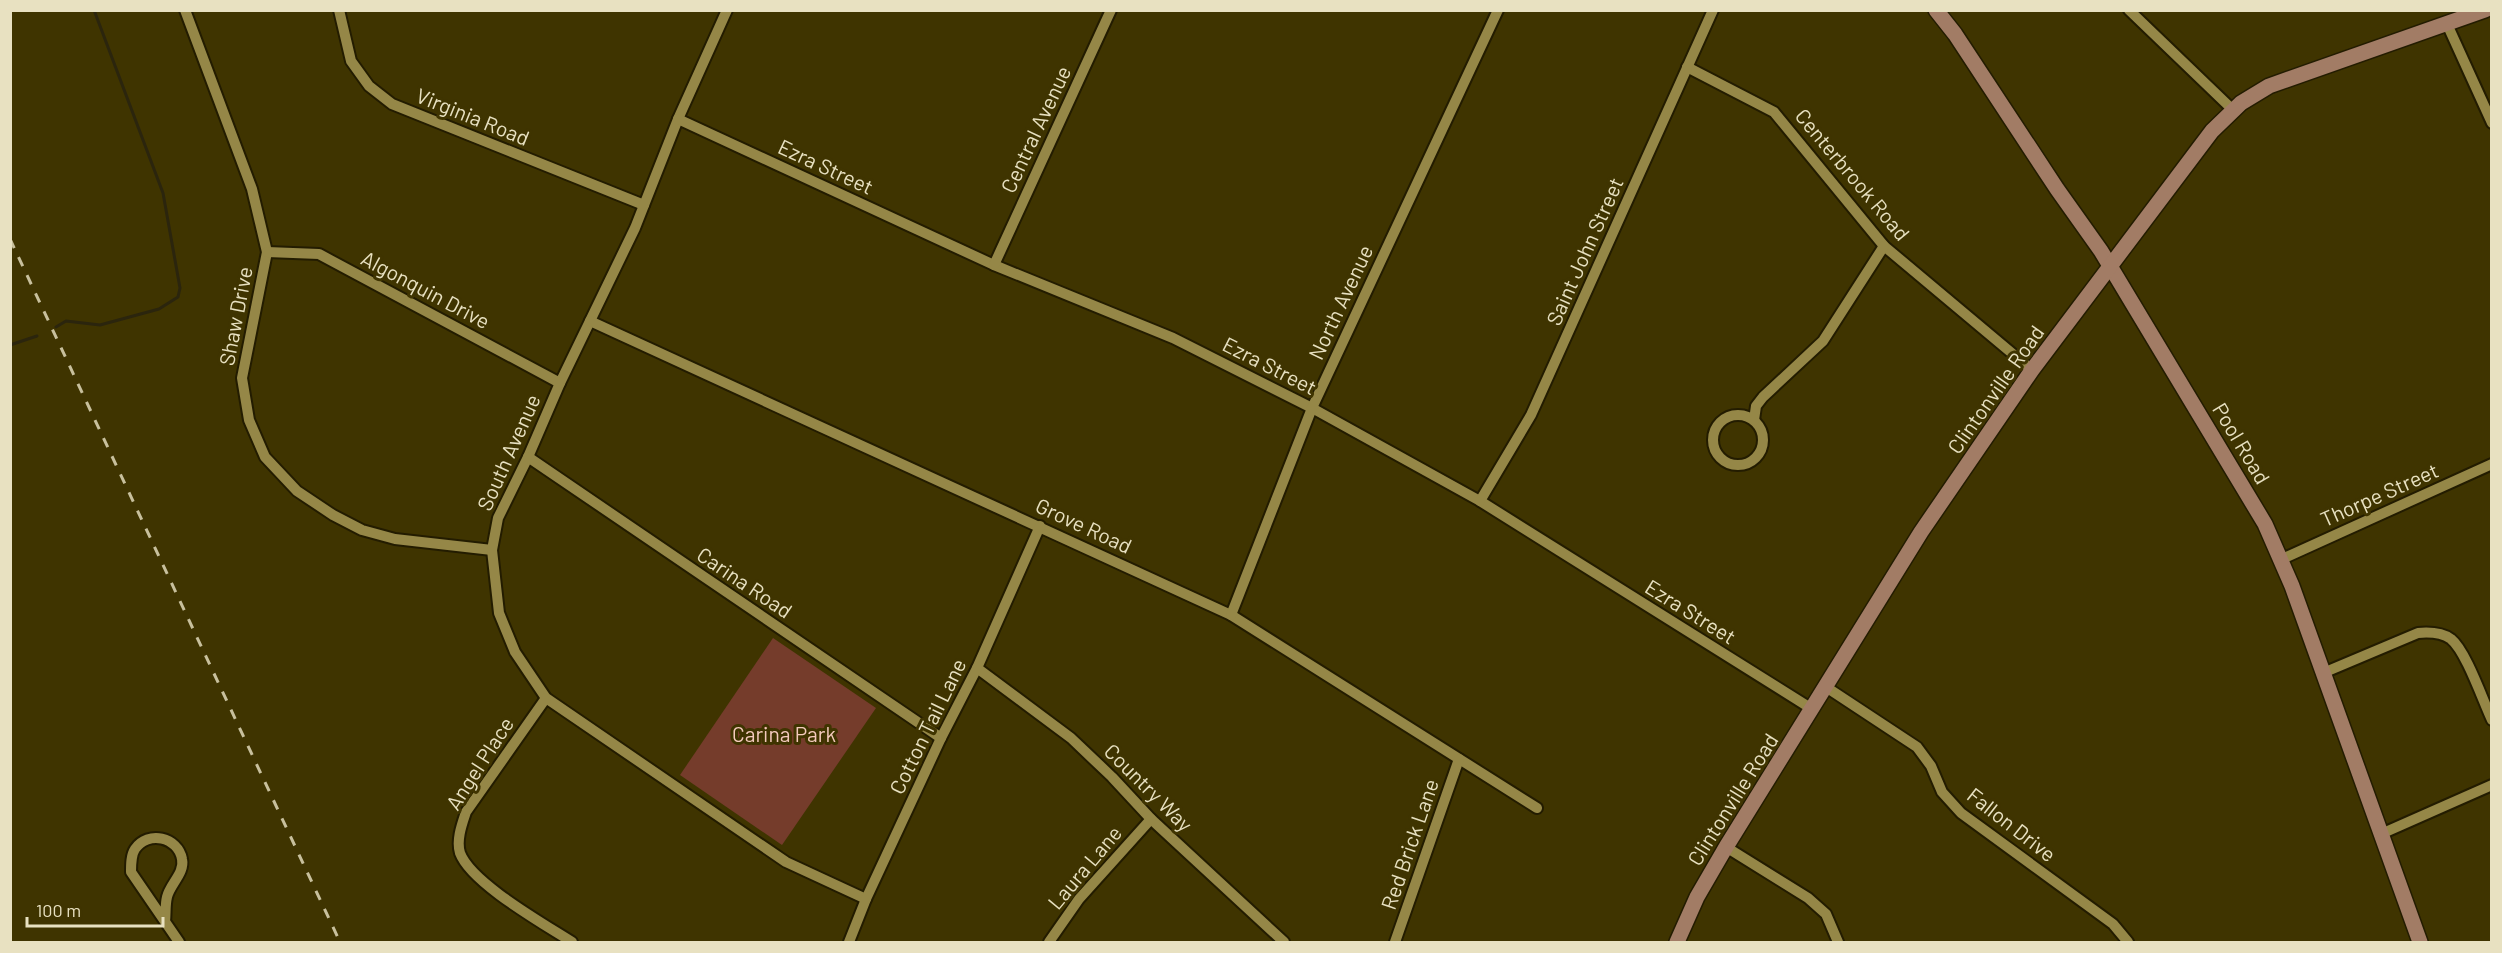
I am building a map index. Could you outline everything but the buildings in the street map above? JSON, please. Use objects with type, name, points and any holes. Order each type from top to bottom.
[{"type":"main road","name":"Pool Road","points":[[1936,10],[1955,34],[2110,266],[2252,501],[2282,559],[2420,942]]},
{"type":"main road","name":"Clintonville Road","points":[[1677,942],[1697,897],[1726,847],[1921,532],[2032,370],[2206,138],[2233,110],[2254,94],[2279,82],[2485,10]]},
{"type":"street","name":"Shaw Drive","points":[[185,10],[252,189],[267,252],[242,378],[249,420],[265,457],[297,491],[333,515],[362,530],[395,540],[492,550]]},
{"type":"street","name":"Virginia Road","points":[[339,10],[351,62],[369,86],[392,104],[644,205]]},
{"type":"street","name":"South Avenue","points":[[727,10],[678,119],[644,205],[498,518],[492,550],[499,613],[515,652],[546,698],[786,862],[866,899]]},
{"type":"street","name":"Central Avenue","points":[[994,265],[1111,10]]},
{"type":"street","name":"North Avenue","points":[[1231,615],[1312,408],[1498,10]]},
{"type":"street","name":"Saint John Street","points":[[1480,501],[1531,415],[1713,10]]},
{"type":"street","points":[[2129,10],[2233,110]]},
{"type":"street","points":[[2447,24],[2492,123]]},
{"type":"street","name":"Centerbrook Road","points":[[1687,67],[1774,112],[1884,246],[2032,370]]},
{"type":"street","name":"Ezra Street","points":[[678,119],[994,265],[1173,338],[1312,408],[1480,501],[1812,709]]},
{"type":"street","points":[[1754,420],[1756,406],[1762,398],[1823,341],[1884,246]]},
{"type":"street","name":"Algonquin Drive","points":[[267,252],[319,254],[560,383]]},
{"type":"street","name":"Grove Road","points":[[590,321],[1231,615],[1537,808]]},
{"type":"street","points":[[1735,415],[1754,420],[1759,425],[1764,440],[1759,456],[1746,465],[1730,464],[1723,460],[1717,454],[1713,442],[1719,424],[1735,415]]},
{"type":"street","name":"Carina Road","points":[[528,457],[941,738]]},
{"type":"street","name":"Thorpe Street","points":[[2282,559],[2492,464]]},
{"type":"street","name":"Cotton Tail Lane","points":[[849,942],[866,899],[941,738],[977,668],[1040,526]]},
{"type":"street","points":[[2323,673],[2418,633],[2433,632],[2450,639],[2462,654],[2492,720]]},
{"type":"street","name":"Country Way","points":[[977,668],[1071,738],[1151,819],[1284,942]]},
{"type":"street","name":"Fallon Drive","points":[[1826,687],[1917,747],[1931,766],[1942,792],[1961,813],[2113,924],[2128,942]]},
{"type":"street","name":"Angel Place","points":[[546,698],[466,812],[460,828],[460,853],[478,879],[572,942]]},
{"type":"street","name":"Red Brick Lane","points":[[1395,942],[1459,759]]},
{"type":"street","points":[[2381,834],[2492,785]]},
{"type":"street","name":"Laura Lane","points":[[1049,942],[1079,899],[1151,819]]},
{"type":"street","points":[[165,921],[167,898],[181,870],[182,860],[177,847],[169,840],[158,837],[147,839],[135,849],[131,860],[131,872],[179,942]]},
{"type":"street","points":[[1726,847],[1808,898],[1826,914],[1838,942]]},
{"type":"green space","name":"Carina Park","points":[[773,638],[876,708],[782,845],[680,775]]},
{"type":"waterway","points":[[56,327],[66,321],[100,325],[159,309],[178,297],[180,288],[163,193],[94,10]]},
{"type":"waterway","points":[[10,345],[37,336]]},
{"type":"railway","points":[[10,239],[340,942]]}]
